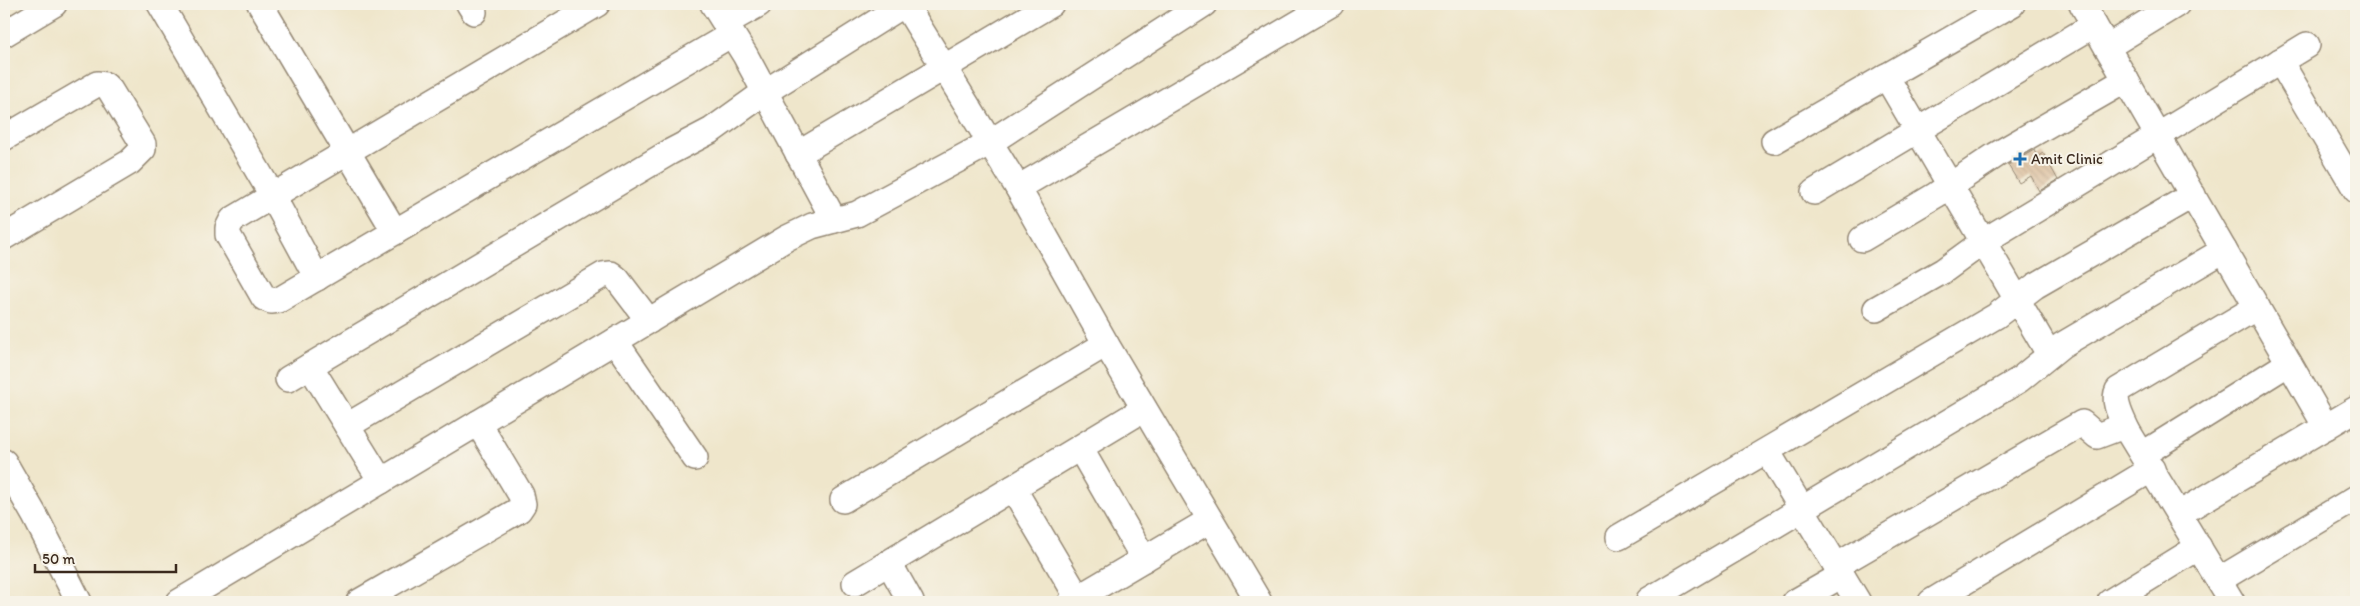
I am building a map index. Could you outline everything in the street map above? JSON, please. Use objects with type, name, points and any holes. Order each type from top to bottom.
[{"type":"street","points":[[4,34],[54,4]]},
{"type":"street","points":[[160,4],[272,194],[317,278]]},
{"type":"street","points":[[260,4],[395,232]]},
{"type":"street","points":[[597,4],[348,153],[272,194],[232,220],[228,228],[228,235],[255,286],[264,298],[270,301],[279,300],[395,232],[723,20],[759,4]]},
{"type":"street","points":[[288,379],[670,152],[699,139],[765,92],[905,4],[1018,188],[1106,344],[1259,602]]},
{"type":"street","points":[[798,154],[1051,4]]},
{"type":"street","points":[[180,602],[787,238],[812,226],[857,214],[989,143],[1204,4]]},
{"type":"street","points":[[1018,188],[1331,4]]},
{"type":"street","points":[[1774,141],[2012,4]]},
{"type":"street","points":[[2107,46],[2177,4]]},
{"type":"street","points":[[1814,192],[1918,130],[2088,14],[2326,427]]},
{"type":"street","points":[[723,20],[765,92],[834,220]]},
{"type":"street","points":[[1876,309],[1943,271],[1984,241],[2307,45]]},
{"type":"street","points":[[2280,62],[2356,190]]},
{"type":"street","points":[[1886,76],[2049,354]]},
{"type":"street","points":[[1862,239],[1951,186],[2023,139],[2126,80]]},
{"type":"street","points":[[4,138],[100,84],[110,90],[143,144],[143,149],[130,162],[4,237]]},
{"type":"street","points":[[1618,537],[1996,316],[2035,286],[2193,195]]},
{"type":"street","points":[[1649,600],[2019,380],[2030,373],[2049,354],[2224,250]]},
{"type":"street","points":[[347,426],[603,275],[611,274],[617,279],[648,321]]},
{"type":"street","points":[[2232,602],[2127,430],[2115,396],[2118,390],[2257,308]]},
{"type":"street","points":[[615,341],[695,458]]},
{"type":"street","points":[[843,500],[1106,344]]},
{"type":"street","points":[[1931,602],[2147,462],[2289,362]]},
{"type":"street","points":[[310,366],[381,481]]},
{"type":"street","points":[[855,583],[1144,408]]},
{"type":"street","points":[[2179,514],[2356,409]]},
{"type":"street","points":[[359,602],[519,510],[523,504],[521,495],[478,423]]},
{"type":"street","points":[[1795,602],[1839,570],[2078,424],[2082,423],[2093,435],[2097,436],[2121,427],[2127,430]]},
{"type":"street","points":[[1080,448],[1144,559]]},
{"type":"street","points":[[1767,451],[1858,602]]},
{"type":"street","points":[[4,462],[13,500],[79,602]]},
{"type":"street","points":[[1014,488],[1074,600],[1210,520]]},
{"type":"street","points":[[2219,580],[2356,498]]},
{"type":"street","points":[[2110,602],[2199,547]]},
{"type":"street","points":[[888,563],[911,602]]},
{"type":"building","points":[[2034,150],[2037,157],[2043,153],[2058,180],[2039,191],[2031,176],[2019,183],[2008,165]]},
{"type":"place","name":"Amit Clinic","points":[[2020,159]]}]
